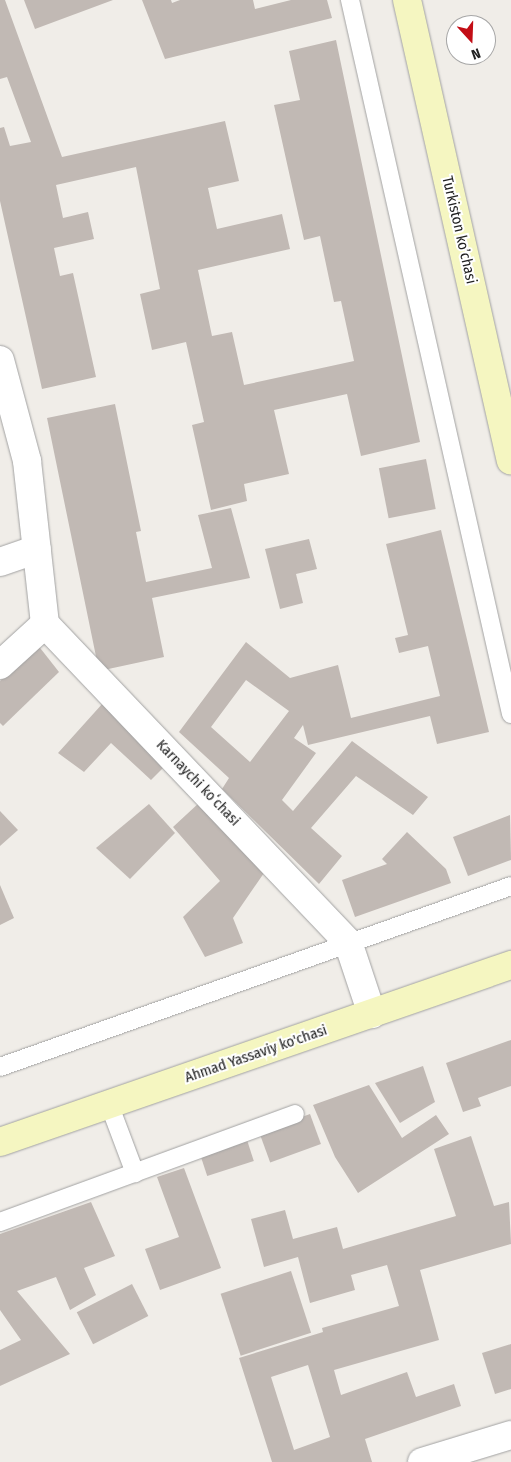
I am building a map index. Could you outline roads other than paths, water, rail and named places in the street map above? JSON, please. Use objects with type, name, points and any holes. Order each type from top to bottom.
[{"type":"main road","name":"Turkiston ko’chasi","points":[[407,0],[511,460]]},
{"type":"main road","name":"Ahmad Yassaviy ko'chasi","points":[[0,1142],[511,965]]},
{"type":"street","points":[[0,360],[27,461],[45,624],[0,665]]},
{"type":"street","points":[[0,562],[36,549]]},
{"type":"street","name":"Karnaychi koʻchasi","points":[[45,624],[348,942],[372,1014]]},
{"type":"street","points":[[422,1462],[511,1435]]},
{"type":"lane","points":[[350,0],[511,714]]},
{"type":"lane","points":[[0,1067],[348,942],[511,886]]},
{"type":"lane","points":[[109,1104],[134,1173]]},
{"type":"lane","points":[[0,1222],[295,1114]]}]
